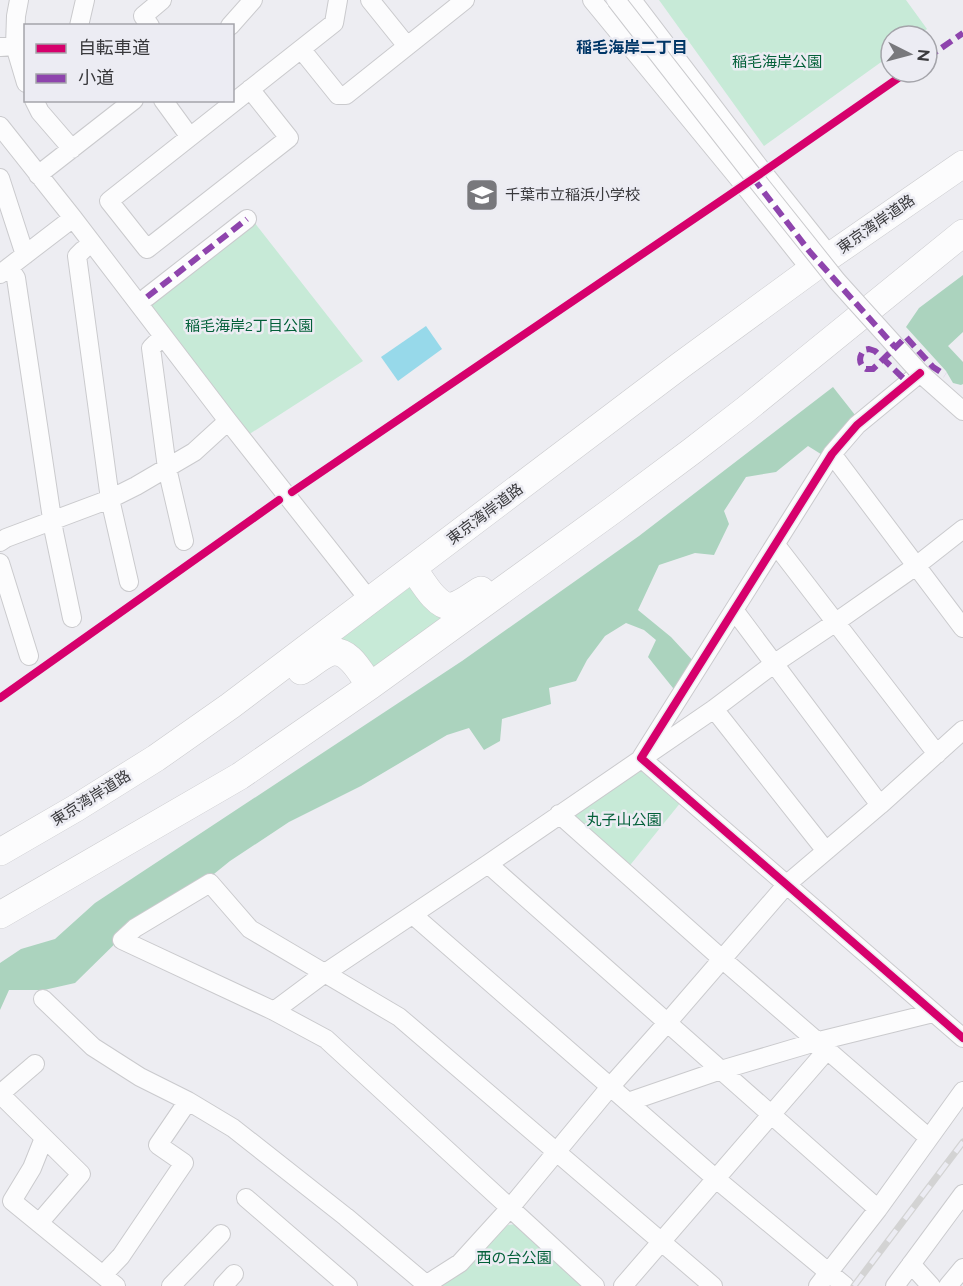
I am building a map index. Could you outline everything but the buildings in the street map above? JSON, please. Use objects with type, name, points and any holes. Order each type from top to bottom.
[{"type":"highway","name":"東京湾岸道路","points":[[0,852],[156,758],[230,706],[681,365],[821,263],[963,164]]},
{"type":"highway","points":[[1,914],[240,776],[370,686],[622,504],[736,417],[963,233]]},
{"type":"highway","points":[[413,568],[440,603],[449,606],[458,604],[491,585],[542,562]]},
{"type":"highway","points":[[230,706],[308,667],[328,654],[338,652],[345,654],[370,686]]},
{"type":"street","points":[[19,0],[7,46],[24,79]]},
{"type":"street","points":[[79,24],[85,0]]},
{"type":"street","points":[[149,24],[143,16],[162,0]]},
{"type":"street","points":[[232,24],[253,0]]},
{"type":"street","points":[[234,102],[334,23],[338,0]]},
{"type":"street","points":[[370,0],[407,46]]},
{"type":"street","points":[[592,0],[743,184],[821,263]]},
{"type":"street","points":[[616,0],[837,281],[920,373],[959,401]]},
{"type":"street","points":[[632,0],[763,172],[821,263]]},
{"type":"street","points":[[301,49],[338,94],[346,95],[458,2]]},
{"type":"street","points":[[234,102],[109,201],[147,249],[289,138],[250,89]]},
{"type":"street","points":[[35,102],[40,112],[72,149]]},
{"type":"street","points":[[165,102],[190,137]]},
{"type":"street","points":[[38,175],[124,104]]},
{"type":"street","points":[[0,126],[73,218],[117,290],[163,336],[370,601]]},
{"type":"street","points":[[0,178],[25,255]]},
{"type":"street","points":[[72,618],[52,520],[16,278],[4,271],[73,218]]},
{"type":"street","points":[[147,297],[247,219]]},
{"type":"street","points":[[83,250],[77,256],[111,499],[129,582]]},
{"type":"street","points":[[163,336],[151,348],[167,468],[184,541]]},
{"type":"street","points":[[641,758],[832,454],[857,425],[920,373]]},
{"type":"street","points":[[0,542],[111,499],[136,486],[194,452],[228,421]]},
{"type":"street","points":[[832,454],[963,628]]},
{"type":"street","points":[[274,1011],[325,973],[714,709],[963,530]]},
{"type":"street","points":[[776,545],[937,754]]},
{"type":"street","points":[[0,563],[28,656]]},
{"type":"street","points":[[734,610],[880,805]]},
{"type":"street","points":[[714,709],[826,851]]},
{"type":"street","points":[[43,999],[93,1047],[140,1077],[188,1101],[233,1128],[346,1217],[426,1286],[460,1263],[510,1208],[610,1087],[787,884],[963,730]]},
{"type":"street","points":[[641,758],[963,1038]]},
{"type":"street","points":[[560,814],[722,959],[929,1138]]},
{"type":"street","points":[[488,864],[878,1209]]},
{"type":"street","points":[[595,1286],[326,1039],[274,1011],[122,940],[135,928],[210,883],[250,929],[399,1017],[713,1286]]},
{"type":"street","points":[[413,915],[831,1280],[843,1256],[963,1091]]},
{"type":"street","points":[[627,1102],[721,1070],[823,1045],[933,1012]]},
{"type":"street","points":[[623,1286],[771,1114],[823,1045]]},
{"type":"street","points":[[35,1064],[0,1094],[81,1174],[39,1223]]},
{"type":"street","points":[[44,1138],[32,1168],[12,1201],[109,1280],[121,1256],[184,1163],[158,1145],[188,1101]]},
{"type":"street","points":[[895,1286],[963,1194]]},
{"type":"street","points":[[246,1198],[348,1286]]},
{"type":"street","points":[[171,1286],[221,1234]]},
{"type":"street","points":[[911,1264],[931,1286]]},
{"type":"street","points":[[948,1286],[963,1268]]},
{"type":"green space","name":"稲毛海岸公園","points":[[659,0],[906,0],[923,24],[879,24],[879,64],[764,146]]},
{"type":"green space","name":"稲毛海岸2丁目公園","points":[[254,222],[363,361],[248,435],[146,306]]},
{"type":"green space","points":[[963,275],[963,332],[948,346],[963,362],[963,384],[961,385],[953,383],[946,371],[906,327],[919,308]]},
{"type":"green space","points":[[833,387],[859,420],[824,456],[808,446],[776,472],[746,477],[724,511],[729,524],[714,555],[695,553],[659,565],[638,610],[671,637],[695,663],[677,693],[648,657],[656,640],[644,630],[626,623],[605,636],[587,660],[576,681],[549,688],[551,704],[502,719],[500,741],[484,750],[469,728],[447,735],[361,786],[289,822],[230,861],[209,878],[130,929],[75,983],[44,990],[9,990],[0,1010],[0,963],[21,949],[55,939],[95,903],[462,661],[639,536]]},
{"type":"green space","points":[[413,585],[450,616],[374,671],[337,641]]},
{"type":"green space","name":"丸子山公園","points":[[644,769],[681,802],[627,869],[575,820],[575,812],[635,770]]},
{"type":"green space","name":"西の台公園","points":[[517,1224],[585,1286],[441,1286],[508,1225]]},
{"type":"water","points":[[426,326],[442,349],[398,381],[381,357]]},
{"type":"railway","points":[[854,1286],[963,1142]]},
{"type":"marked path","points":[[939,50],[963,33]]},
{"type":"marked path","points":[[753,178],[810,252],[895,347]]},
{"type":"marked path","points":[[147,297],[247,219]]},
{"type":"marked path","points":[[903,378],[875,351],[869,349],[862,352],[860,357],[862,365],[866,369],[873,369],[906,337],[933,367],[945,375]]},
{"type":"cycle path","points":[[292,492],[890,84]]},
{"type":"cycle path","points":[[920,373],[857,425],[832,454],[641,758],[963,1038]]},
{"type":"cycle path","points":[[0,698],[279,500]]},
{"type":"place","name":"千葉市立稲浜小学校","points":[[482,195]]},
{"type":"district","name":"稲毛海岸二丁目","points":[[632,47]]}]
